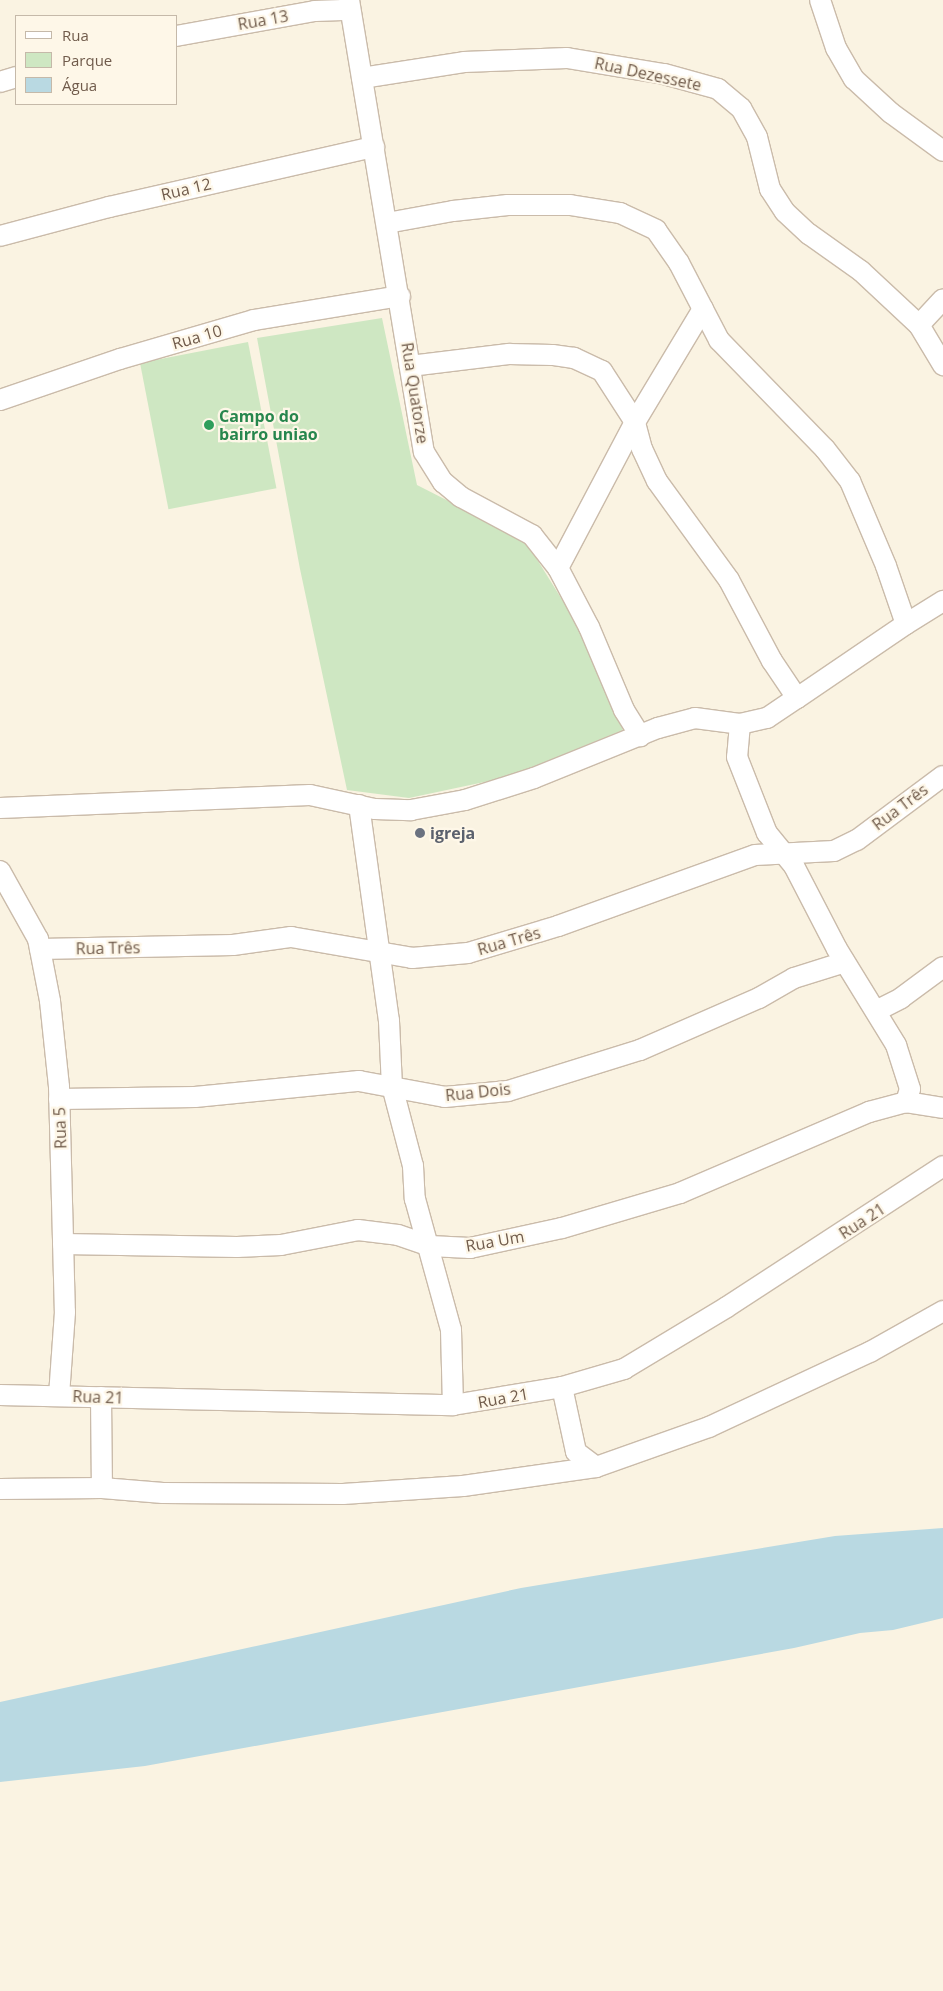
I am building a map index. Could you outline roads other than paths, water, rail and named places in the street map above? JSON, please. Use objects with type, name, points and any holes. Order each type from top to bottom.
[{"type":"street","points":[[820,0],[836,48],[854,80],[891,113],[943,151]]},
{"type":"street","name":"Rua 13","points":[[178,36],[350,5]]},
{"type":"street","name":"Rua Quatorze","points":[[350,5],[400,296],[424,452],[444,482],[461,497],[532,535],[558,568],[589,627],[624,710],[640,736]]},
{"type":"street","name":"Rua Dezessete","points":[[362,78],[491,60],[567,58],[664,74],[718,89],[741,108],[757,137],[770,189],[785,212],[809,234],[862,271],[919,325],[943,365]]},
{"type":"street","points":[[0,82],[15,77]]},
{"type":"street","name":"Rua 12","points":[[0,236],[109,207],[374,147]]},
{"type":"street","points":[[387,223],[453,210],[508,204],[570,205],[620,213],[656,230],[679,263],[719,340],[732,356],[825,449],[850,481],[886,566],[906,624]]},
{"type":"street","name":"Rua 10","points":[[0,400],[120,359],[254,320],[400,296]]},
{"type":"street","points":[[919,325],[943,299]]},
{"type":"street","points":[[558,568],[635,422],[703,309]]},
{"type":"street","points":[[410,366],[509,354],[574,358],[602,370],[635,422],[642,450],[657,481],[729,580],[772,661],[797,698]]},
{"type":"street","points":[[0,808],[310,795],[360,805],[411,810],[465,800],[534,778],[640,736],[694,718],[740,724],[767,718],[943,601]]},
{"type":"street","points":[[740,724],[737,757],[766,833],[780,852],[794,866],[845,962],[876,1011],[904,1063],[910,1089],[906,1102],[943,1108]]},
{"type":"street","name":"Rua Três","points":[[40,949],[233,945],[291,937],[412,958],[468,953],[558,926],[701,872],[755,855],[780,852],[804,854],[834,851],[857,840],[943,776]]},
{"type":"street","points":[[360,805],[377,952],[389,1020],[392,1086],[412,1160],[415,1199],[430,1246],[452,1330],[453,1406]]},
{"type":"street","name":"Rua 5","points":[[1,876],[38,939],[50,1001],[59,1099],[65,1312],[59,1396]]},
{"type":"street","name":"Rua Dois","points":[[59,1099],[195,1096],[359,1081],[445,1097],[508,1091],[640,1050],[759,998],[794,978],[845,962]]},
{"type":"street","points":[[876,1011],[901,998],[943,967]]},
{"type":"street","name":"Rua Um","points":[[63,1244],[237,1247],[281,1245],[358,1230],[398,1235],[430,1246],[470,1248],[562,1228],[680,1193],[869,1112],[906,1102]]},
{"type":"street","name":"Rua 21","points":[[0,1395],[453,1406],[562,1387],[624,1369],[727,1307],[943,1166]]},
{"type":"street","points":[[0,1489],[102,1488],[163,1493],[343,1494],[463,1486],[596,1467],[709,1426],[870,1352],[943,1311]]},
{"type":"street","points":[[562,1387],[576,1452],[596,1467]]},
{"type":"street","points":[[101,1397],[102,1488]]},
{"type":"water","points":[[943,1528],[943,1618],[893,1630],[860,1633],[794,1648],[145,1766],[0,1782],[0,1702],[521,1588],[835,1536]]},
{"type":"place","name":"Campo do bairro uniao","points":[[209,425]]},
{"type":"place","name":"igreja","points":[[420,833]]}]
